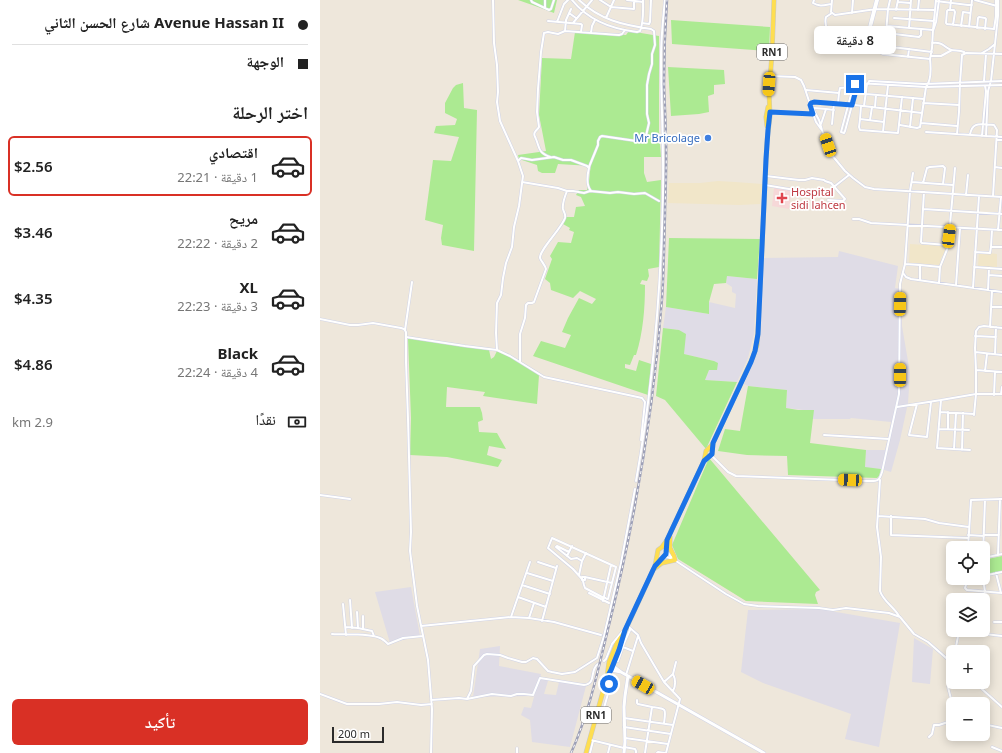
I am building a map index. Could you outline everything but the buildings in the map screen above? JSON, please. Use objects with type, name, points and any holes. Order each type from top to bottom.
[{"type":"main road","name":"RN1","points":[[661,548],[670,535],[704,461],[704,457],[709,453],[745,376],[757,345],[774,0]]},
{"type":"main road","points":[[654,568],[662,563],[674,560],[674,556],[670,548],[670,535]]},
{"type":"main road","name":"RN1","points":[[654,568],[665,554],[667,540]]},
{"type":"main road","points":[[664,548],[665,554],[660,556],[658,554],[658,550],[664,548]]},
{"type":"main road","name":"RN1","points":[[586,753],[617,646],[624,632],[629,626],[654,568],[658,554]]},
{"type":"street","points":[[493,0],[494,43],[497,65],[497,102],[500,121],[523,174],[512,247],[506,263],[501,295],[497,303],[497,350]]},
{"type":"street","points":[[531,0],[532,2],[549,10],[554,0]]},
{"type":"street","points":[[545,0],[545,8]]},
{"type":"street","points":[[557,22],[564,4],[568,0]]},
{"type":"street","points":[[572,0],[582,11],[595,20],[613,27],[638,32],[642,23],[643,1],[627,0]]},
{"type":"street","points":[[579,0],[593,12],[606,18],[623,24],[653,29],[655,33],[655,45],[649,74],[646,114],[649,123],[645,140],[643,142],[602,136],[600,137],[589,168],[588,185],[592,191]]},
{"type":"street","points":[[573,23],[592,0]]},
{"type":"street","points":[[600,0],[611,7],[634,9],[634,1]]},
{"type":"street","points":[[606,18],[614,0]]},
{"type":"street","points":[[642,23],[649,24],[650,22],[651,0]]},
{"type":"street","points":[[636,481],[653,366],[661,258],[663,193],[661,56],[665,0]]},
{"type":"street","points":[[814,0],[813,3],[816,5],[822,6],[831,4]]},
{"type":"street","points":[[832,0],[832,13]]},
{"type":"street","points":[[852,13],[853,0]]},
{"type":"street","points":[[867,42],[877,0]]},
{"type":"street","points":[[832,13],[826,17],[825,21],[832,39],[883,42],[885,40],[890,0]]},
{"type":"street","points":[[918,10],[919,0]]},
{"type":"street","points":[[969,27],[972,0]]},
{"type":"street","points":[[975,0],[1002,9]]},
{"type":"street","points":[[986,136],[988,91],[992,81],[998,7],[997,0]]},
{"type":"street","points":[[896,10],[898,1],[911,2],[909,28]]},
{"type":"street","points":[[937,1],[972,5]]},
{"type":"street","points":[[900,125],[919,128],[921,123],[923,104],[931,65],[930,60],[937,1]]},
{"type":"street","points":[[933,31],[936,22],[937,1]]},
{"type":"street","points":[[951,2],[950,10],[947,10],[947,24],[995,30]]},
{"type":"street","points":[[565,31],[571,9]]},
{"type":"street","points":[[832,13],[835,15],[875,9],[935,10]]},
{"type":"street","points":[[950,10],[954,10],[955,12],[953,25]]},
{"type":"street","points":[[569,13],[577,18]]},
{"type":"street","points":[[962,26],[963,13],[970,13]]},
{"type":"street","points":[[997,16],[1002,16]]},
{"type":"street","points":[[977,28],[978,18],[982,17],[985,18],[985,29]]},
{"type":"street","points":[[894,18],[934,21]]},
{"type":"street","points":[[591,33],[595,20]]},
{"type":"street","points":[[548,21],[582,24],[581,32]]},
{"type":"street","points":[[887,26],[921,28],[933,31]]},
{"type":"street","points":[[857,33],[859,30],[919,37],[921,28]]},
{"type":"street","points":[[550,157],[538,148],[534,135],[534,132],[539,127],[537,112],[543,35],[545,32],[558,34],[565,31],[619,35],[625,30]]},
{"type":"street","points":[[867,42],[869,46],[932,52]]},
{"type":"street","points":[[932,43],[940,43],[952,50]]},
{"type":"street","points":[[981,53],[995,44]]},
{"type":"street","points":[[881,47],[881,53],[883,54],[930,60]]},
{"type":"street","points":[[908,57],[909,49]]},
{"type":"street","points":[[931,56],[941,56],[952,50],[959,50],[966,53],[1002,54]]},
{"type":"street","points":[[957,134],[962,55],[963,53],[966,53]]},
{"type":"street","points":[[982,136],[986,91],[984,81],[986,54]]},
{"type":"street","points":[[770,76],[797,77],[801,80],[821,124],[831,154],[849,175],[859,183],[867,188],[1001,197],[1001,214],[998,230]]},
{"type":"street","points":[[858,83],[845,132],[843,133],[841,132],[854,84],[858,83],[868,84],[869,81],[888,85],[926,87],[984,81],[1002,81]]},
{"type":"street","points":[[880,83],[1002,85]]},
{"type":"street","points":[[868,84],[862,106],[859,127],[860,130],[898,133],[902,97]]},
{"type":"street","points":[[884,132],[888,85]]},
{"type":"street","points":[[838,103],[840,88],[853,87]]},
{"type":"street","points":[[806,90],[839,93]]},
{"type":"street","points":[[866,94],[924,99]]},
{"type":"street","points":[[875,107],[876,95]]},
{"type":"street","points":[[910,127],[913,98]]},
{"type":"street","points":[[811,103],[838,103],[922,113]]},
{"type":"street","points":[[811,103],[810,106],[813,114],[822,130]]},
{"type":"street","points":[[832,124],[834,103]]},
{"type":"street","points":[[923,104],[959,105]]},
{"type":"street","points":[[870,120],[872,107]]},
{"type":"street","points":[[814,108],[834,110]]},
{"type":"street","points":[[821,124],[826,109]]},
{"type":"street","points":[[769,112],[813,114]]},
{"type":"street","points":[[860,119],[884,122]]},
{"type":"street","points":[[921,123],[958,126]]},
{"type":"street","points":[[970,135],[971,129],[977,124],[994,125],[997,130],[993,196]]},
{"type":"street","points":[[926,132],[1002,137]]},
{"type":"street","points":[[997,140],[1002,140]]},
{"type":"street","points":[[544,153],[545,158]]},
{"type":"street","points":[[518,161],[521,158],[532,160],[554,157],[563,160],[571,160],[589,168]]},
{"type":"street","points":[[923,183],[927,168],[942,166],[944,168],[943,184]]},
{"type":"street","points":[[995,167],[1002,168]]},
{"type":"street","points":[[939,283],[940,267],[948,245],[955,168]]},
{"type":"street","points":[[913,173],[907,225],[905,264],[903,274],[900,279],[899,388],[880,478],[877,531],[881,557],[880,591],[914,634],[928,642],[946,658]]},
{"type":"street","points":[[966,195],[968,174]]},
{"type":"street","points":[[835,186],[849,175]]},
{"type":"street","points":[[766,176],[799,180],[812,178],[830,182],[844,197],[844,200],[828,200]]},
{"type":"street","points":[[522,182],[584,193],[592,191],[634,194],[645,193],[658,201]]},
{"type":"street","points":[[912,182],[953,185]]},
{"type":"street","points":[[765,185],[802,191]]},
{"type":"street","points":[[520,362],[520,334],[527,304],[534,302],[546,269],[540,256],[546,245],[564,221],[564,197],[567,191]]},
{"type":"street","points":[[924,192],[921,242],[948,245]]},
{"type":"street","points":[[972,288],[979,196]]},
{"type":"street","points":[[922,209],[1001,214]]},
{"type":"street","points":[[853,219],[859,219],[871,223],[1002,230]]},
{"type":"street","points":[[956,285],[960,228]]},
{"type":"street","points":[[975,252],[990,253],[992,230]]},
{"type":"street","points":[[991,247],[1002,247]]},
{"type":"street","points":[[905,264],[940,267]]},
{"type":"street","points":[[920,265],[920,280]]},
{"type":"street","points":[[974,267],[1002,269]]},
{"type":"street","points":[[988,290],[989,268]]},
{"type":"street","points":[[903,274],[906,277],[920,280],[1002,292]]},
{"type":"street","points":[[989,275],[1002,276]]},
{"type":"street","points":[[412,282],[405,330],[411,532],[410,551],[417,606],[428,660],[432,704],[431,753]]},
{"type":"street","points":[[990,327],[992,291]]},
{"type":"street","points":[[991,307],[1002,307]]},
{"type":"street","points":[[320,319],[354,326],[370,323],[405,330]]},
{"type":"street","points":[[940,412],[974,414],[976,394],[976,331],[979,327],[984,326],[1002,328]]},
{"type":"street","points":[[995,354],[996,327]]},
{"type":"street","points":[[975,336],[996,337]]},
{"type":"street","points":[[406,337],[497,350],[507,354],[544,377],[643,399],[645,402],[641,440]]},
{"type":"street","points":[[975,352],[1002,355]]},
{"type":"street","points":[[985,371],[987,354]]},
{"type":"street","points":[[976,370],[1002,372]]},
{"type":"street","points":[[994,395],[995,372]]},
{"type":"street","points":[[896,407],[976,394],[1002,394],[1002,387]]},
{"type":"street","points":[[941,400],[937,448],[970,450]]},
{"type":"street","points":[[917,404],[909,435],[926,437],[931,402]]},
{"type":"street","points":[[948,412],[948,429]]},
{"type":"street","points":[[954,449],[956,413]]},
{"type":"street","points":[[962,450],[964,413]]},
{"type":"street","points":[[939,429],[969,430]]},
{"type":"street","points":[[824,435],[889,439]]},
{"type":"street","points":[[709,453],[728,472],[736,476],[868,481],[876,481],[880,478]]},
{"type":"street","points":[[467,700],[471,691],[474,666],[486,654],[502,655],[522,662],[526,662],[534,658],[537,659],[548,671],[562,674],[575,672],[597,658],[604,636],[621,563],[635,489]]},
{"type":"street","points":[[320,495],[350,499]]},
{"type":"street","points":[[984,541],[985,499]]},
{"type":"street","points":[[968,541],[971,500],[1001,499],[998,555]]},
{"type":"street","points":[[878,516],[926,519],[939,523],[969,527]]},
{"type":"street","points":[[891,516],[891,535],[968,537],[998,535]]},
{"type":"street","points":[[589,593],[604,599],[608,599],[612,583],[616,567],[552,538],[548,548],[573,569],[578,576],[583,579],[612,583]]},
{"type":"street","points":[[569,552],[556,546],[571,559],[577,558],[582,561]]},
{"type":"street","points":[[567,556],[572,546]]},
{"type":"street","points":[[578,576],[586,553]]},
{"type":"street","points":[[665,554],[744,604],[833,610],[846,608],[889,613],[900,617]]},
{"type":"street","points":[[665,554],[674,560]]},
{"type":"street","points":[[990,557],[1002,554]]},
{"type":"street","points":[[511,617],[530,562]]},
{"type":"street","points":[[538,562],[556,567],[542,620]]},
{"type":"street","points":[[604,599],[611,565]]},
{"type":"street","points":[[990,575],[1002,572]]},
{"type":"street","points":[[527,573],[553,581]]},
{"type":"street","points":[[966,585],[966,590],[1002,593],[996,573]]},
{"type":"street","points":[[583,579],[586,589],[604,599],[609,604]]},
{"type":"street","points":[[522,585],[550,594]]},
{"type":"street","points":[[984,585],[985,592]]},
{"type":"street","points":[[518,598],[546,607]]},
{"type":"street","points":[[350,600],[352,628]]},
{"type":"street","points":[[529,618],[534,603]]},
{"type":"street","points":[[343,604],[346,635]]},
{"type":"street","points":[[357,612],[358,628]]},
{"type":"street","points":[[363,616],[363,629]]},
{"type":"street","points":[[421,626],[511,617],[554,622],[601,635]]},
{"type":"street","points":[[994,622],[1002,622]]},
{"type":"street","points":[[657,753],[666,753],[679,705],[680,699],[664,682],[641,643],[639,636],[629,626],[617,646],[606,659],[611,665],[627,676],[679,705],[764,753]]},
{"type":"street","points":[[346,627],[372,631],[374,636]]},
{"type":"street","points":[[957,645],[959,632],[1002,636]]},
{"type":"street","points":[[332,634],[374,636],[382,638],[388,644],[403,638],[423,636]]},
{"type":"street","points":[[624,753],[624,718],[627,676],[633,651],[639,636]]},
{"type":"street","points":[[617,646],[633,651]]},
{"type":"street","points":[[664,682],[673,674],[676,662]]},
{"type":"street","points":[[431,700],[459,698],[467,700],[492,694],[511,696],[517,694],[533,695],[540,678],[584,685],[591,682],[595,666],[598,664]]},
{"type":"street","points":[[673,674],[676,680],[673,691]]},
{"type":"street","points":[[982,689],[1002,707]]},
{"type":"street","points":[[320,694],[346,704],[396,702],[432,704]]},
{"type":"street","points":[[637,700],[638,704],[662,708],[665,710],[664,723]]},
{"type":"street","points":[[645,753],[652,707]]},
{"type":"street","points":[[624,718],[673,725]]},
{"type":"street","points":[[929,737],[932,734],[934,725],[946,723]]},
{"type":"street","points":[[990,725],[1002,728]]},
{"type":"street","points":[[624,727],[671,734]]},
{"type":"street","points":[[625,738],[668,744]]},
{"type":"street","points":[[590,753],[591,740],[624,748],[635,749],[636,753]]},
{"type":"street","points":[[608,753],[610,745]]},
{"type":"street","points":[[992,747],[1002,751]]},
{"type":"street","points":[[516,753],[517,748]]},
{"type":"shaded area","points":[[718,181],[763,184],[760,204],[739,205],[668,203],[669,183],[700,183]]},
{"type":"shaded area","name":"Hospital sidi lahcen","points":[[774,188],[792,190],[789,209],[772,206]]},
{"type":"shaded area","points":[[910,244],[946,245],[940,265],[909,263]]},
{"type":"shaded area","points":[[839,251],[898,266],[895,288],[902,289],[902,326],[910,373],[908,403],[891,472],[881,469],[865,468],[866,450],[885,450],[891,422],[851,418],[812,419],[813,411],[786,408],[787,390],[748,386],[744,384],[757,354],[761,333],[762,258],[838,257]]},
{"type":"shaded area","points":[[979,252],[997,254],[997,268],[978,266]]},
{"type":"shaded area","points":[[727,276],[757,279],[754,334],[748,358],[737,382],[705,380],[714,361],[684,354],[679,330],[663,328],[666,307],[709,314],[709,302],[735,308],[736,294],[732,292],[732,287],[726,283]]},
{"type":"shaded area","points":[[411,587],[420,636],[390,643],[375,592]]},
{"type":"shaded area","points":[[819,609],[900,623],[879,747],[845,739],[851,714],[763,683],[741,672],[748,610]]},
{"type":"shaded area","points":[[914,638],[933,649],[930,684],[912,682]]},
{"type":"shaded area","points":[[500,646],[499,666],[541,674],[540,678],[548,681],[544,694],[556,695],[559,682],[586,686],[570,747],[532,742],[530,720],[521,715],[524,707],[531,708],[538,682],[532,696],[473,697],[480,649]]},
{"type":"green space","points":[[518,0],[557,0],[554,13]]},
{"type":"green space","points":[[671,20],[770,27],[769,51],[672,44]]},
{"type":"green space","points":[[629,31],[659,36],[659,131],[661,157],[644,157],[644,173],[647,182],[661,180],[659,267],[648,269],[649,276],[647,281],[642,280],[640,284],[645,285],[642,330],[636,355],[634,355],[630,365],[625,364],[625,368],[636,371],[639,360],[651,364],[648,395],[533,356],[541,341],[565,348],[571,335],[562,332],[579,298],[592,304],[596,299],[580,291],[573,298],[551,290],[550,283],[545,279],[552,259],[550,256],[558,242],[571,243],[574,232],[569,230],[570,228],[563,224],[566,217],[574,217],[576,207],[585,206],[581,197],[576,195],[579,190],[587,190],[591,166],[558,164],[555,173],[542,173],[538,171],[537,165],[519,159],[518,155],[546,151],[539,115],[542,58],[571,59],[575,32],[626,35]]},
{"type":"green space","points":[[668,67],[724,70],[725,84],[714,85],[714,94],[708,96],[709,112],[671,116]]},
{"type":"green space","points":[[463,83],[464,108],[477,110],[474,251],[442,245],[441,238],[443,225],[425,220],[433,160],[451,161],[459,137],[434,133],[436,126],[455,125],[457,119],[445,113],[445,103],[453,88],[456,85]]},
{"type":"green space","points":[[669,238],[760,239],[757,279],[727,276],[726,283],[714,284],[709,302],[709,314],[666,307]]},
{"type":"green space","points":[[663,328],[679,330],[686,334],[684,354],[718,363],[717,370],[709,370],[705,380],[737,382],[706,449],[665,400],[656,396]]},
{"type":"green space","points":[[408,338],[489,350],[491,359],[497,351],[512,358],[539,375],[537,404],[483,396],[485,392],[447,387],[446,407],[480,407],[483,420],[478,422],[479,432],[497,433],[506,449],[489,446],[487,455],[502,460],[498,467],[447,457],[410,455],[411,418]]},
{"type":"green space","points":[[748,386],[787,390],[786,408],[814,410],[810,443],[866,450],[865,467],[881,469],[879,476],[877,478],[788,475],[787,456],[747,455],[718,451],[725,429],[740,431]]},
{"type":"green space","points":[[709,458],[820,590],[816,592],[815,595],[818,604],[746,601],[678,559],[672,545]]},
{"type":"green space","points":[[1002,556],[1002,573],[990,576],[990,559]]},
{"type":"railway","points":[[571,753],[584,721],[602,654],[628,541],[649,420],[659,339],[664,268],[666,162],[664,74],[667,0]]},
{"type":"place","name":"Mr Bricolage","points":[[708,138]]},
{"type":"place","name":"Hospital sidi lahcen","points":[[782,198]]},
{"type":"route","points":[[609,684],[606,679],[611,671],[625,630],[655,566],[666,554],[667,540],[704,461],[712,454],[713,443],[745,376],[755,351],[758,334],[766,159],[770,112],[813,114],[810,105],[814,102],[852,105],[858,83],[855,84]]}]
